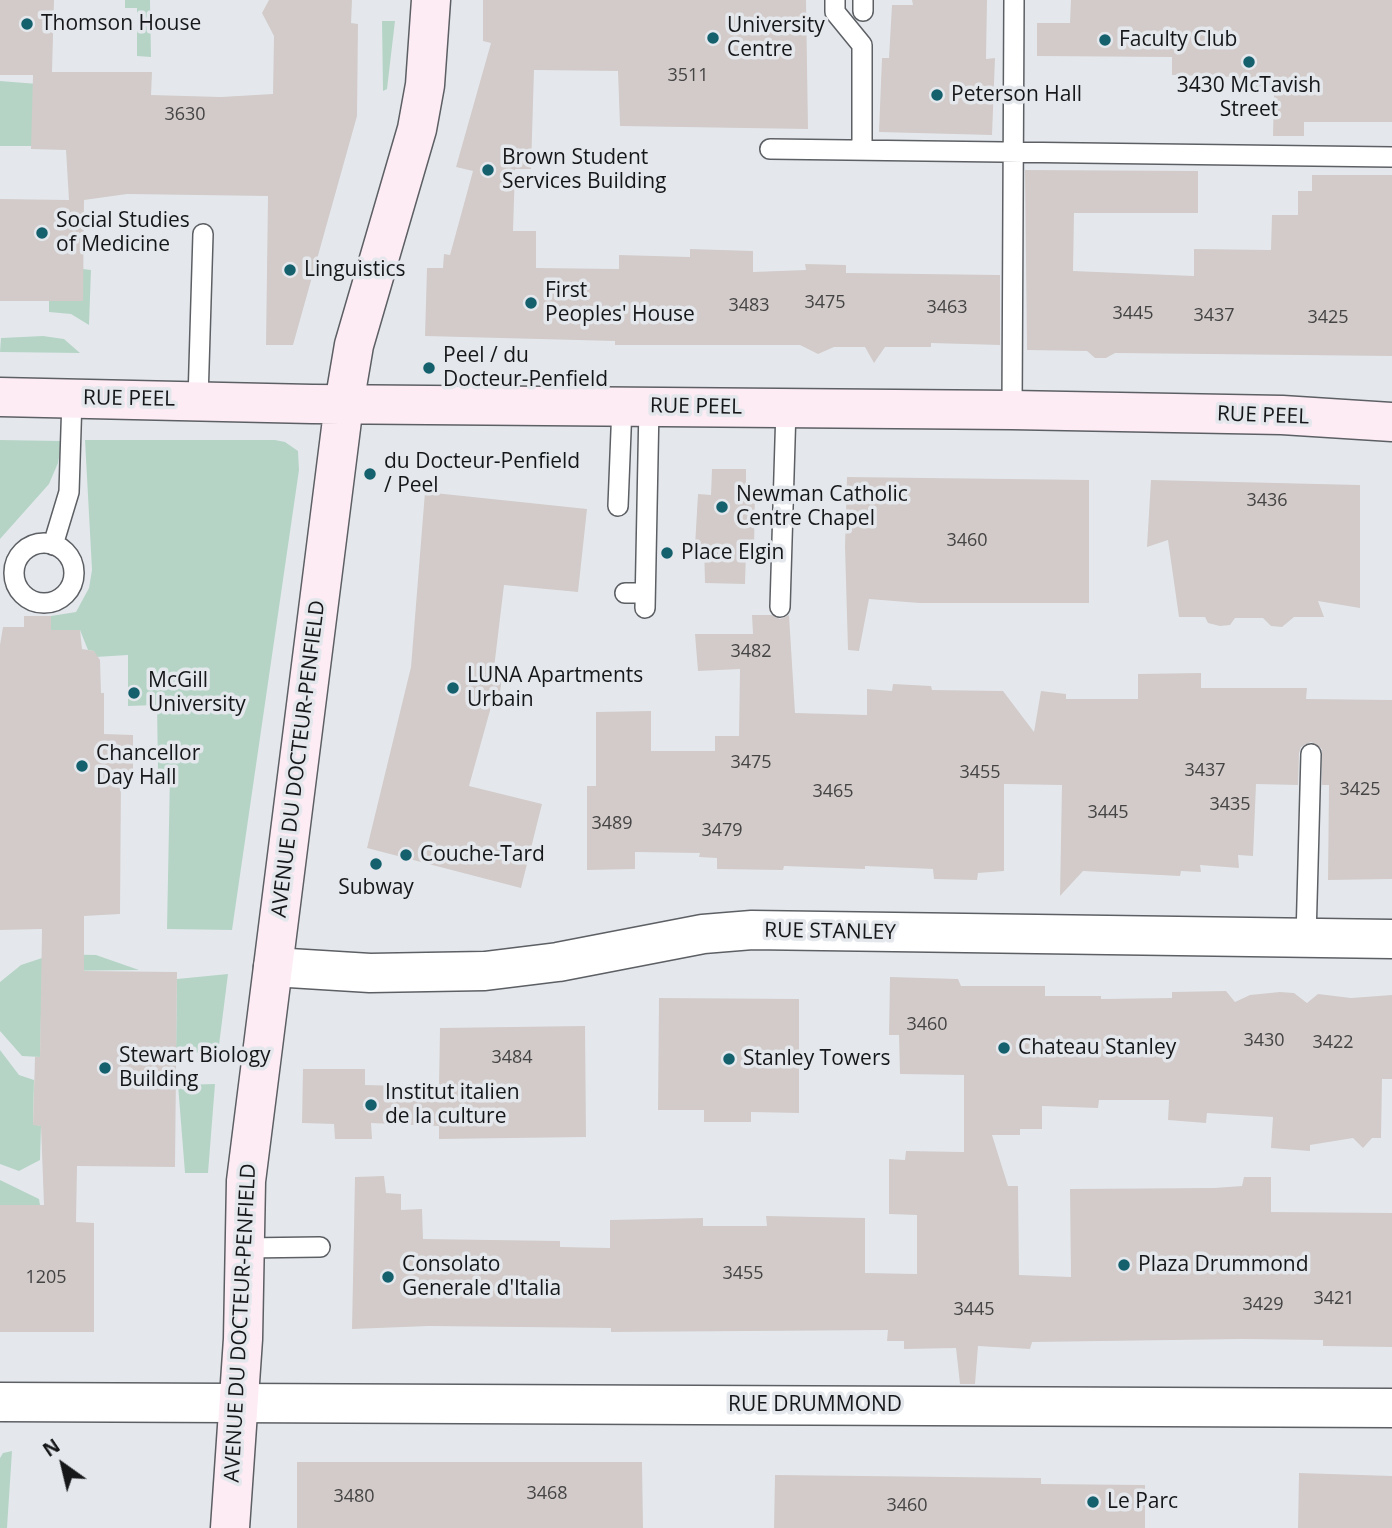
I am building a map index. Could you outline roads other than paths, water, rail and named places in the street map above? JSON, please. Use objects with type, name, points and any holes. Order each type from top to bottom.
[{"type":"main road","name":"AVENUE DU DOCTEUR-PENFIELD","points":[[230,1528],[239,1403],[246,1181],[344,404],[351,358],[417,129],[425,85],[431,0]]},
{"type":"main road","name":"RUE PEEL","points":[[0,397],[344,404],[1012,410],[1282,415],[1392,422]]},
{"type":"street","name":"RUE STANLEY","points":[[272,967],[370,973],[485,971],[558,962],[703,934],[752,930],[1392,939]]},
{"type":"street","name":"RUE DRUMMOND","points":[[0,1402],[1392,1408]]},
{"type":"lane","points":[[835,0],[835,12],[862,45],[862,150]]},
{"type":"lane","points":[[1012,410],[1014,0]]},
{"type":"lane","points":[[770,149],[1012,151],[1070,155],[1392,157]]},
{"type":"lane","points":[[198,400],[202,234]]},
{"type":"lane","points":[[53,545],[69,492],[72,398]]},
{"type":"lane","points":[[618,506],[636,406]]},
{"type":"lane","points":[[625,593],[645,600],[636,406]]},
{"type":"lane","points":[[780,607],[786,408]]},
{"type":"lane","points":[[1306,938],[1311,754]]},
{"type":"lane","points":[[244,1248],[320,1247]]},
{"type":"place","name":"Thomson House","points":[[27,24]]},
{"type":"place","name":"University Centre","points":[[713,38]]},
{"type":"place","name":"Faculty Club","points":[[1105,40]]},
{"type":"place","name":"3430 McTavish Street","points":[[1249,62]]},
{"type":"place","name":"Peterson Hall","points":[[937,95]]},
{"type":"place","name":"Brown Student Services Building","points":[[488,170]]},
{"type":"place","name":"Social Studies of Medicine","points":[[42,233]]},
{"type":"place","name":"Linguistics","points":[[290,270]]},
{"type":"place","name":"First Peoples' House","points":[[531,303]]},
{"type":"place","name":"Peel / du Docteur-Penfield","points":[[429,368]]},
{"type":"place","name":"du Docteur-Penfield / Peel","points":[[370,474]]},
{"type":"place","name":"Newman Catholic Centre Chapel","points":[[722,507]]},
{"type":"place","name":"Place Elgin","points":[[667,553]]},
{"type":"place","name":"LUNA Apartments Urbain","points":[[453,688]]},
{"type":"place","name":"McGill University","points":[[134,693]]},
{"type":"place","name":"Chancellor Day Hall","points":[[82,766]]},
{"type":"place","name":"Couche-Tard","points":[[406,855]]},
{"type":"place","name":"Subway","points":[[376,864]]},
{"type":"place","name":"Chateau Stanley","points":[[1004,1048]]},
{"type":"place","name":"Stanley Towers","points":[[729,1059]]},
{"type":"place","name":"Stewart Biology Building","points":[[105,1068]]},
{"type":"place","name":"Institut italien de la culture","points":[[371,1105]]},
{"type":"place","name":"Plaza Drummond","points":[[1124,1265]]},
{"type":"place","name":"Consolato Generale d'Italia","points":[[388,1277]]},
{"type":"place","name":"Le Parc","points":[[1093,1502]]}]
